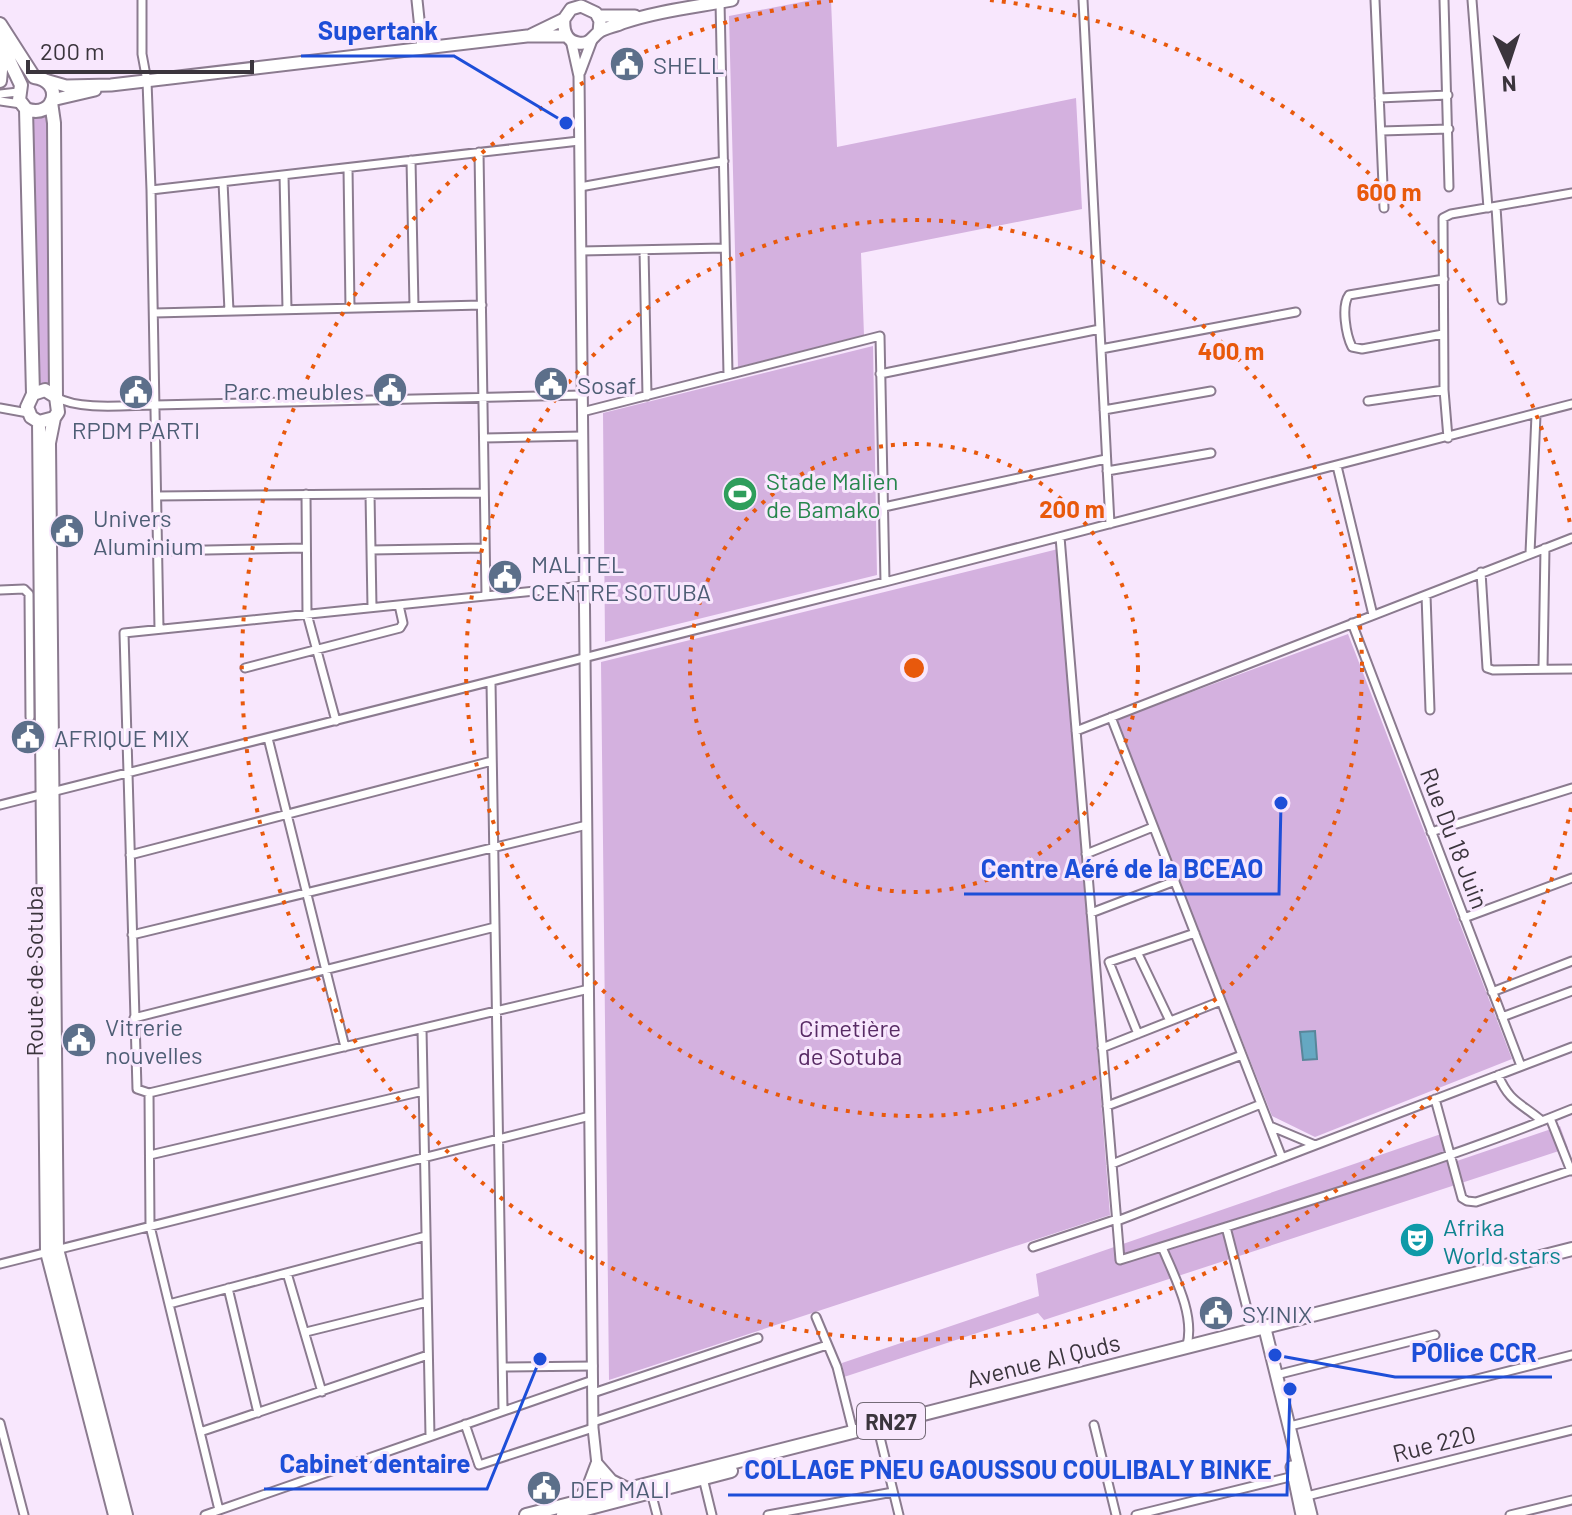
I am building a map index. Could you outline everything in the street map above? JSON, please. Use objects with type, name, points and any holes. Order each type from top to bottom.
[{"type":"main road","points":[[39,79],[66,86],[111,85],[527,36],[569,38],[580,43],[644,16],[726,1]]},
{"type":"main road","points":[[527,36],[581,6],[644,16]]},
{"type":"main road","points":[[594,9],[600,24],[596,36]]},
{"type":"main road","points":[[566,16],[564,30],[569,38]]},
{"type":"main road","points":[[0,24],[39,79],[52,89],[56,397],[59,404],[56,415],[39,422],[30,403],[22,98],[1,43]]},
{"type":"main road","points":[[0,81],[1,43]]},
{"type":"main road","points":[[22,98],[39,79]]},
{"type":"main road","points":[[22,98],[40,111],[52,101],[111,85]]},
{"type":"main road","points":[[30,403],[45,390],[56,397]]},
{"type":"main road","name":"Route de Sotuba","points":[[56,415],[49,443],[52,1251],[115,1515]]},
{"type":"main road","name":"Route de Sotuba","points":[[39,422],[49,793]]},
{"type":"main road","name":"Avenue Al Quds","points":[[563,1515],[627,1489],[853,1431],[878,1429],[1572,1249]]},
{"type":"main road","name":"Route de Sotuba","points":[[52,1251],[126,1515]]},
{"type":"main road","name":"Avenue Al Quds","points":[[526,1515],[576,1502],[651,1492],[1187,1345],[1572,1257]]},
{"type":"main road","points":[[1259,1329],[1276,1375],[1311,1515]]},
{"type":"main road","points":[[1259,1329],[1302,1515]]},
{"type":"main road","points":[[576,1502],[588,1489],[597,1465],[611,1481],[627,1489]]},
{"type":"street","points":[[142,0],[142,54],[147,81],[151,190],[159,629]]},
{"type":"street","points":[[417,0],[422,48]]},
{"type":"street","points":[[566,16],[577,0]]},
{"type":"street","points":[[1083,0],[1110,524]]},
{"type":"street","points":[[1375,0],[1384,208]]},
{"type":"street","points":[[1444,0],[1449,187]]},
{"type":"street","points":[[1472,0],[1502,300]]},
{"type":"street","points":[[726,1],[724,161],[728,374]]},
{"type":"street","points":[[579,76],[596,36]]},
{"type":"street","points":[[569,38],[579,76],[593,1425],[597,1465],[594,1502]]},
{"type":"street","points":[[0,94],[22,98]]},
{"type":"street","points":[[1379,98],[1448,95]]},
{"type":"street","points":[[0,101],[22,98]]},
{"type":"street","points":[[1381,131],[1449,129]]},
{"type":"street","points":[[151,190],[579,141]]},
{"type":"street","points":[[479,152],[486,596]]},
{"type":"street","points":[[411,160],[414,306]]},
{"type":"street","points":[[580,187],[724,161]]},
{"type":"street","points":[[348,168],[350,308]]},
{"type":"street","points":[[284,175],[287,309]]},
{"type":"street","points":[[223,182],[229,311]]},
{"type":"street","points":[[1448,438],[1444,390],[1443,218],[1451,214],[1572,193],[1572,202]]},
{"type":"street","points":[[581,251],[725,248]]},
{"type":"street","points":[[644,250],[647,396]]},
{"type":"street","points":[[1443,334],[1362,349],[1352,347],[1348,339],[1345,302],[1349,295],[1444,279]]},
{"type":"street","points":[[154,313],[482,305]]},
{"type":"street","points":[[1101,349],[1296,312]]},
{"type":"street","points":[[880,374],[1100,329]]},
{"type":"street","points":[[582,412],[880,336],[885,582]]},
{"type":"street","points":[[1368,401],[1444,390]]},
{"type":"street","points":[[1104,410],[1211,391]]},
{"type":"street","points":[[56,397],[70,403],[88,405],[155,405],[582,395]]},
{"type":"street","points":[[0,408],[30,403]]},
{"type":"street","points":[[0,805],[885,582],[1572,404]]},
{"type":"street","points":[[56,415],[62,409],[88,405]]},
{"type":"street","points":[[1530,553],[1536,415]]},
{"type":"street","points":[[484,438],[583,436]]},
{"type":"street","points":[[1107,471],[1211,453]]},
{"type":"street","points":[[884,507],[1106,459]]},
{"type":"street","points":[[1337,466],[1373,615]]},
{"type":"street","points":[[157,496],[484,493]]},
{"type":"street","points":[[306,494],[307,614],[336,721]]},
{"type":"street","points":[[370,494],[372,607]]},
{"type":"street","points":[[1060,537],[1120,1260],[1451,1155],[1513,1134],[1572,1109]]},
{"type":"street","points":[[1076,731],[1572,538]]},
{"type":"street","points":[[158,551],[306,548]]},
{"type":"street","points":[[371,550],[485,548]]},
{"type":"street","points":[[1543,668],[1545,548]]},
{"type":"street","points":[[1481,572],[1487,668],[1572,669]]},
{"type":"street","points":[[584,586],[124,633],[137,1089],[149,1093],[589,989]]},
{"type":"street","points":[[0,590],[24,589],[29,594],[30,717]]},
{"type":"street","points":[[1426,595],[1430,710]]},
{"type":"street","points":[[245,668],[400,628],[403,623],[399,605]]},
{"type":"street","name":"Rue Du 18 Juin","points":[[1352,623],[1521,1066]]},
{"type":"street","points":[[491,682],[503,1410]]},
{"type":"street","points":[[1111,717],[1282,1158]]},
{"type":"street","points":[[268,738],[345,1047]]},
{"type":"street","points":[[130,855],[492,761]]},
{"type":"street","points":[[1431,832],[1572,788]]},
{"type":"street","points":[[132,935],[587,825]]},
{"type":"street","points":[[1086,854],[1153,827]]},
{"type":"street","points":[[1464,918],[1572,878]]},
{"type":"street","points":[[1091,913],[1175,881]]},
{"type":"street","points":[[134,1018],[495,927]]},
{"type":"street","points":[[1138,1034],[1109,962],[1195,933]]},
{"type":"street","points":[[1138,954],[1170,1021]]},
{"type":"street","points":[[1492,992],[1572,961]]},
{"type":"street","points":[[1502,1017],[1572,991]]},
{"type":"street","points":[[1102,1048],[1221,1001]]},
{"type":"street","points":[[422,1029],[430,1436]]},
{"type":"street","points":[[1033,1247],[1117,1220],[1572,1047]]},
{"type":"street","points":[[1107,1106],[1242,1055]]},
{"type":"street","points":[[1435,1099],[1462,1198],[1467,1201],[1476,1202],[1572,1170],[1546,1119],[1510,1099],[1498,1075]]},
{"type":"street","points":[[150,1155],[423,1091]]},
{"type":"street","points":[[149,1093],[150,1226],[219,1510]]},
{"type":"street","points":[[1112,1164],[1261,1104]]},
{"type":"street","points":[[0,1264],[590,1116]]},
{"type":"street","points":[[1270,1126],[1315,1145]]},
{"type":"street","points":[[1226,1227],[1259,1329]]},
{"type":"street","points":[[169,1304],[426,1236]]},
{"type":"street","points":[[1162,1247],[1183,1299],[1190,1332],[1187,1345]]},
{"type":"street","points":[[287,1273],[322,1392]]},
{"type":"street","points":[[228,1288],[258,1413]]},
{"type":"street","points":[[306,1332],[427,1302]]},
{"type":"street","points":[[816,1317],[837,1367],[853,1431]]},
{"type":"street","points":[[1276,1375],[1435,1335]]},
{"type":"street","points":[[593,1393],[758,1338]]},
{"type":"street","points":[[465,1424],[479,1465],[827,1345]]},
{"type":"street","points":[[200,1432],[428,1355]]},
{"type":"street","points":[[1290,1426],[1572,1355]]},
{"type":"street","points":[[503,1367],[593,1366]]},
{"type":"street","points":[[205,1515],[593,1380]]},
{"type":"street","points":[[0,1423],[24,1515]]},
{"type":"street","points":[[1094,1425],[1116,1515]]},
{"type":"street","points":[[878,1429],[899,1515]]},
{"type":"street","name":"Rue 220","points":[[1307,1496],[1572,1430]]},
{"type":"street","points":[[1136,1515],[1294,1476]]},
{"type":"street","points":[[703,1478],[712,1515]]},
{"type":"street","points":[[651,1492],[657,1515]]},
{"type":"street","points":[[768,1515],[893,1492]]},
{"type":"street","points":[[1510,1515],[1572,1500]]},
{"type":"green space","points":[[812,0],[831,0],[837,147],[1076,98],[1082,209],[861,253],[864,335],[738,367],[729,16]]},
{"type":"green space","points":[[50,112],[53,384],[45,389],[35,385],[32,117]]},
{"type":"green space","name":"Stade Malien de Bamako","points":[[873,346],[877,575],[605,642],[603,413]]},
{"type":"green space","name":"Cimetière de Sotuba","points":[[1058,549],[1110,1215],[609,1380],[601,662]]},
{"type":"green space","points":[[1348,634],[1512,1059],[1315,1137],[1272,1116],[1116,720]]},
{"type":"green space","points":[[1560,1126],[1568,1148],[1044,1320],[1038,1313],[844,1377],[842,1363],[1039,1296],[1036,1274],[1441,1134],[1451,1163]]},
{"type":"water","points":[[1315,1031],[1317,1059],[1303,1060],[1300,1032]]},
{"type":"place","name":"SHELL","points":[[627,64]]},
{"type":"place","name":"Supertank","points":[[566,123]]},
{"type":"place","name":"Sosaf","points":[[551,384]]},
{"type":"place","name":"Parc meubles","points":[[390,390]]},
{"type":"place","name":"RPDM PARTI","points":[[136,392]]},
{"type":"place","name":"Stade Malien de Bamako","points":[[740,494]]},
{"type":"place","name":"Univers Aluminium","points":[[67,531]]},
{"type":"place","name":"MALITEL CENTRE SOTUBA","points":[[505,577]]},
{"type":"place","name":"AFRIQUE MIX","points":[[28,737]]},
{"type":"place","name":"Centre Aéré de la BCEAO","points":[[1281,803]]},
{"type":"place","name":"Vitrerie nouvelles","points":[[79,1040]]},
{"type":"place","name":"Afrika World stars","points":[[1417,1240]]},
{"type":"place","name":"SYINIX","points":[[1216,1313]]},
{"type":"place","name":"POlice CCR","points":[[1275,1355]]},
{"type":"place","name":"Cabinet dentaire","points":[[540,1359]]},
{"type":"place","name":"COLLAGE PNEU GAOUSSOU COULIBALY BINKE","points":[[1290,1389]]},
{"type":"place","name":"DEP MALI","points":[[544,1488]]}]
